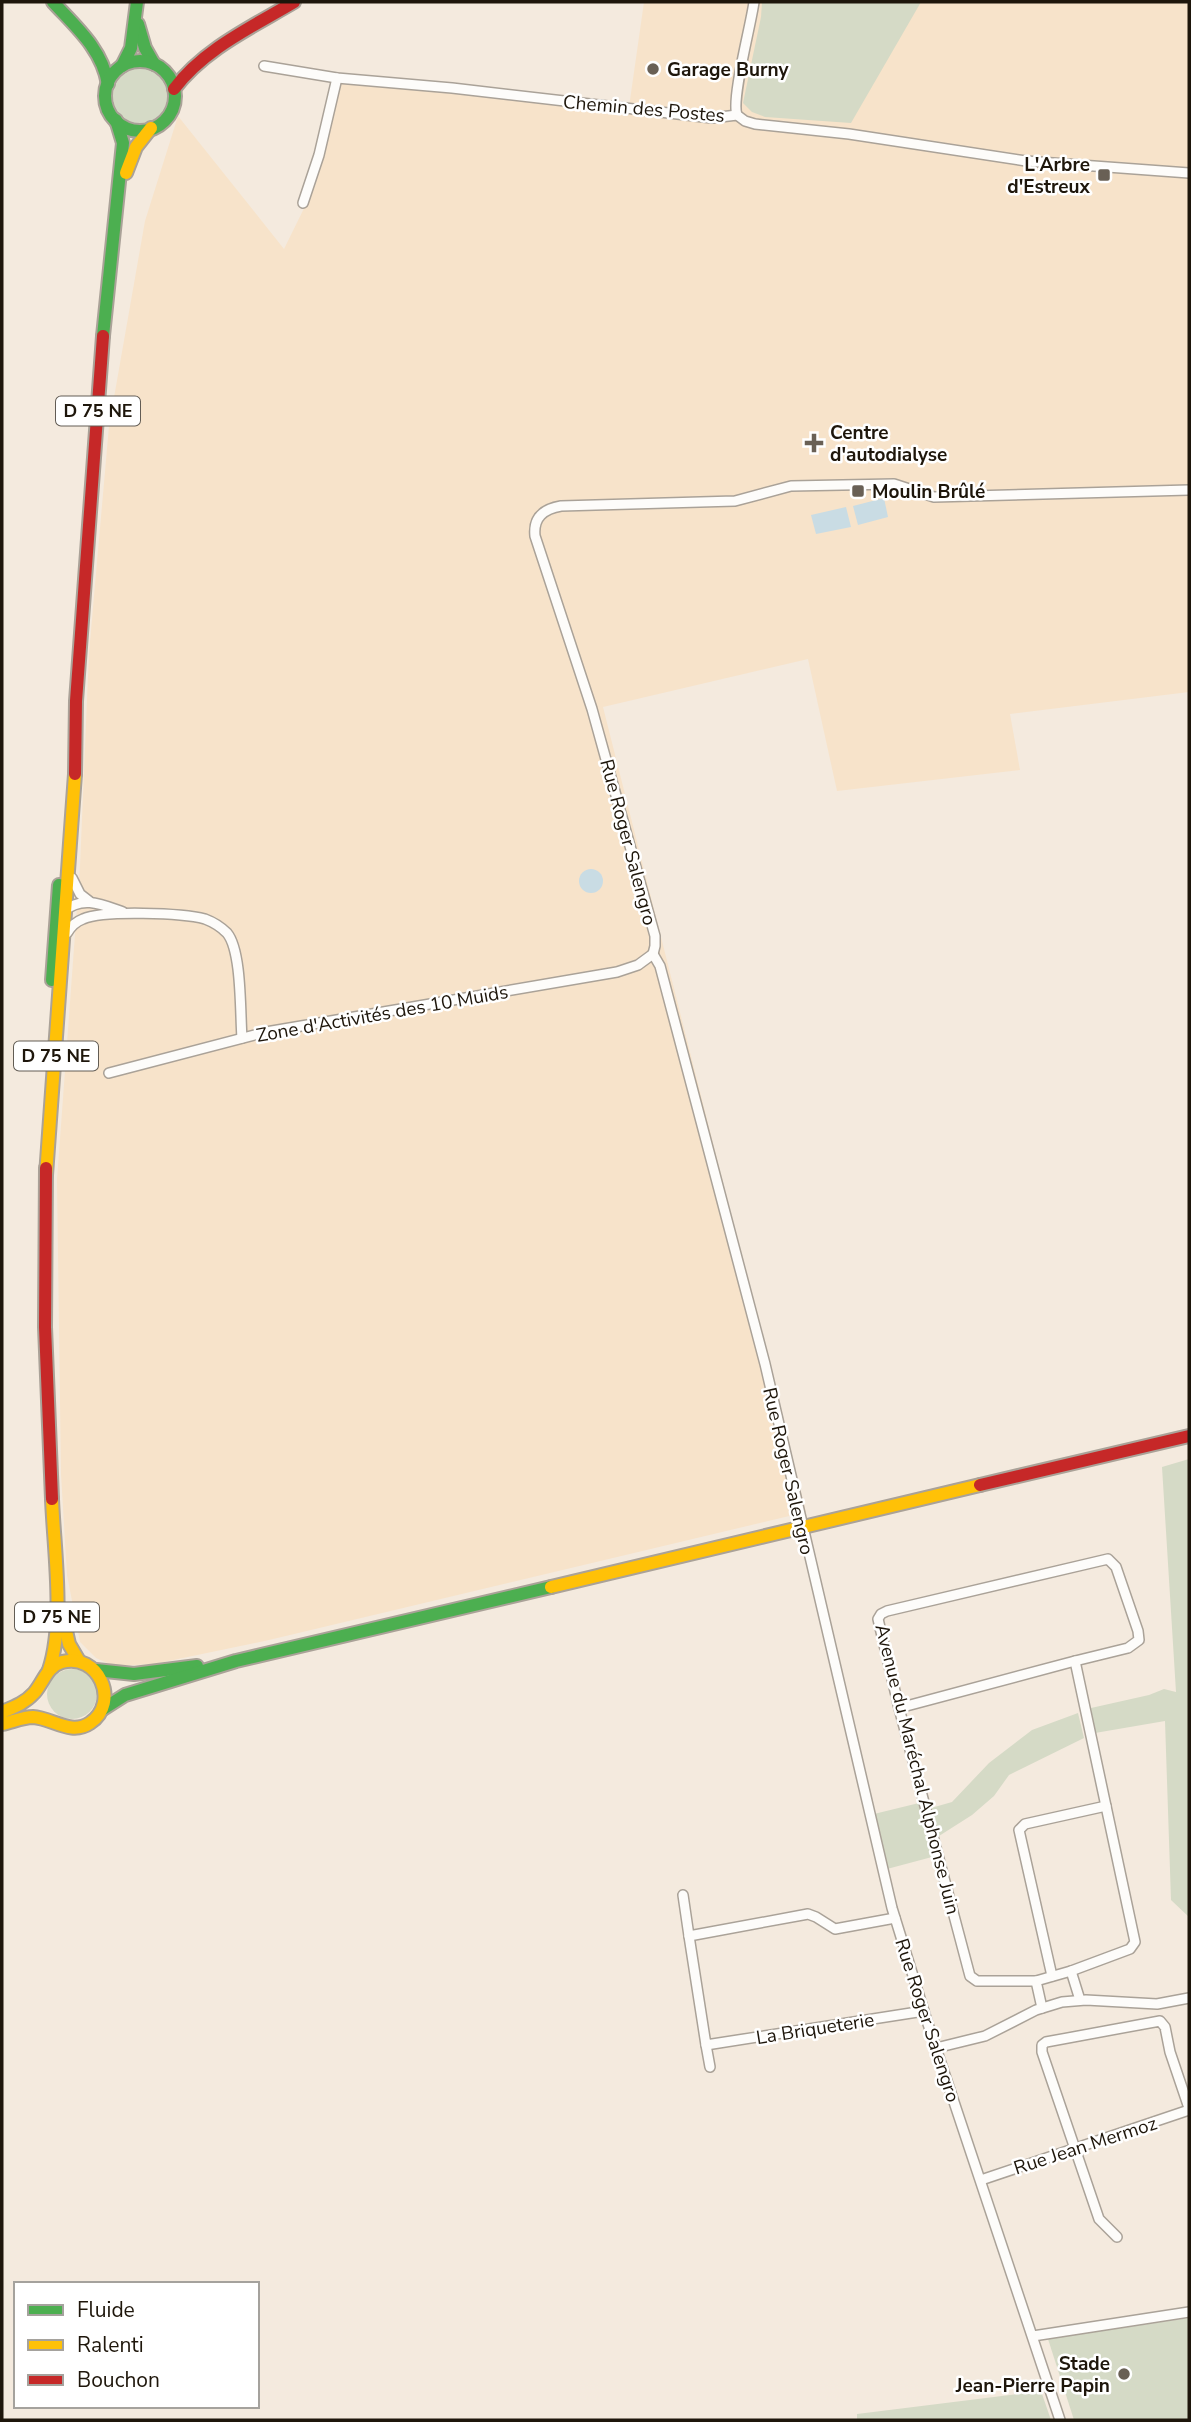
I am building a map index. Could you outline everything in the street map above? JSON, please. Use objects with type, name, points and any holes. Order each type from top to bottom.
[{"type":"main road","points":[[53,2],[96,54],[105,70],[108,84],[107,103],[116,120],[132,129],[151,128],[162,122],[170,113],[174,102],[174,89],[168,75],[154,64],[143,43],[137,7]]},
{"type":"main road","points":[[174,89],[200,62],[294,2]]},
{"type":"main road","points":[[108,84],[122,66],[131,48],[137,7]]},
{"type":"main road","points":[[122,66],[136,61],[154,64]]},
{"type":"main road","name":"D 75 NE","points":[[46,1175],[76,785],[79,649],[108,277],[119,198],[123,143],[116,120]]},
{"type":"main road","name":"D 75 NE","points":[[119,198],[133,153],[151,128]]},
{"type":"main road","name":"D 75 NE","points":[[49,1670],[57,1633],[57,1564],[47,1401],[44,1132],[58,895],[71,731],[76,701]]},
{"type":"main road","points":[[2,1724],[30,1717],[66,1727],[80,1727],[93,1721],[103,1709],[125,1695],[236,1661],[1189,1436]]},
{"type":"main road","name":"D 75 NE","points":[[57,1564],[66,1634],[70,1648],[79,1661]]},
{"type":"main road","points":[[2,1712],[28,1699],[49,1670],[62,1662],[79,1661],[96,1670],[136,1674],[236,1661]]},
{"type":"main road","points":[[96,1670],[106,1689],[103,1709]]},
{"type":"main road","points":[[40,1684],[40,1705],[52,1721]]},
{"type":"street","points":[[737,115],[735,97],[754,2]]},
{"type":"street","name":"Chemin des Postes","points":[[264,66],[337,78],[465,89],[712,118],[737,115],[742,120],[755,124],[849,134],[1026,161],[1189,173]]},
{"type":"street","points":[[303,203],[319,155],[337,78]]},
{"type":"street","name":"Rue Roger Salengro","points":[[1060,2420],[895,1918],[755,1325],[660,966],[653,954],[654,936],[631,846],[586,688],[536,540],[534,526],[545,511],[557,506],[735,501],[791,486],[894,484],[934,497],[1189,490]]},
{"type":"street","points":[[70,866],[75,888],[89,901]]},
{"type":"street","points":[[58,895],[67,908],[77,915],[125,912],[199,918],[218,925],[233,944],[237,957],[242,1038]]},
{"type":"street","points":[[56,923],[67,908],[75,903],[89,901],[125,912]]},
{"type":"street","points":[[65,938],[72,925],[90,916]]},
{"type":"street","name":"Zone d'Activités des 10 Muids","points":[[109,1073],[242,1038],[617,972],[638,965],[653,954]]},
{"type":"street","name":"Avenue du Maréchal Alphonse Juin","points":[[1036,1981],[977,1981],[970,1976],[878,1626],[881,1614],[1108,1559],[1116,1567],[1139,1640],[1128,1648],[1075,1661]]},
{"type":"street","points":[[899,1708],[1075,1661],[1135,1942],[1130,1949],[1036,1981],[1042,2008]]},
{"type":"street","points":[[1052,1976],[1019,1830],[1025,1824],[1106,1806]]},
{"type":"street","points":[[683,1895],[710,2067]]},
{"type":"street","points":[[689,1936],[808,1914],[835,1929],[895,1918]]},
{"type":"street","points":[[1071,1971],[1080,2000]]},
{"type":"street","points":[[936,2048],[991,2034],[1042,2008],[1080,2000],[1145,2004],[1189,1998]]},
{"type":"street","name":"La Briqueterie","points":[[706,2045],[924,2011]]},
{"type":"street","points":[[1117,2237],[1099,2219],[1041,2047],[1046,2042],[1160,2021],[1165,2027],[1170,2052],[1189,2109]]},
{"type":"street","name":"Rue Jean Mermoz","points":[[981,2180],[1189,2109]]},
{"type":"street","points":[[1033,2336],[1189,2312]]},
{"type":"shaded area","points":[[644,2],[1189,2],[1189,692],[1010,714],[1020,770],[837,791],[808,659],[603,707],[806,1512],[269,1640],[154,1664],[114,1666],[96,1658],[80,1642],[67,1575],[61,1474],[57,1180],[80,866],[89,653],[109,426],[145,221],[178,116],[284,249],[315,186],[339,80],[628,114]]},
{"type":"shaded area","points":[[884,498],[888,517],[858,525],[853,506]]},
{"type":"shaded area","points":[[846,507],[851,527],[816,534],[811,515]]},
{"type":"shaded area","points":[[591,869],[600,872],[603,881],[600,890],[591,893],[582,890],[579,881],[582,872]]},
{"type":"green space","points":[[762,2],[921,2],[851,123],[765,117],[752,112],[743,103]]},
{"type":"green space","points":[[140,69],[159,77],[167,96],[159,115],[140,123],[121,115],[113,96],[121,77]]},
{"type":"green space","points":[[1189,1459],[1189,1917],[1171,1900],[1165,1721],[1095,1733],[1091,1708],[1164,1689],[1176,1692],[1162,1467]]},
{"type":"green space","points":[[72,1669],[90,1676],[97,1694],[90,1712],[72,1719],[54,1712],[47,1694],[54,1676]]},
{"type":"green space","points":[[1078,1713],[1084,1738],[1009,1775],[994,1796],[972,1815],[939,1836],[931,1808],[952,1802],[989,1763],[1032,1730]]},
{"type":"green space","points":[[919,1803],[932,1857],[887,1869],[874,1814]]},
{"type":"green space","name":"Stade Jean-Pierre Papin","points":[[1189,2318],[1189,2420],[1074,2420],[1048,2339]]},
{"type":"green space","points":[[1041,2391],[1051,2420],[857,2420],[857,2414]]},
{"type":"traffic: fast","points":[[53,2],[94,49],[108,84]]},
{"type":"traffic: fast","points":[[122,66],[131,48],[137,2]]},
{"type":"traffic: fast","points":[[138,24],[145,48],[154,64]]},
{"type":"traffic: fast","points":[[140,61],[159,67],[169,77],[175,96],[169,115],[159,125],[140,131],[121,125],[111,115],[105,96],[111,77],[121,67],[140,61]]},
{"type":"traffic: fast","points":[[103,336],[123,143],[116,120]]},
{"type":"traffic: fast","points":[[52,980],[59,885]]},
{"type":"traffic: fast","points":[[103,1709],[125,1695],[236,1661],[551,1587]]},
{"type":"traffic: fast","points":[[96,1670],[134,1674],[197,1666]]},
{"type":"traffic: slow","points":[[126,173],[136,147],[151,128]]},
{"type":"traffic: slow","points":[[46,1175],[75,774]]},
{"type":"traffic: slow","points":[[551,1587],[980,1485]]},
{"type":"traffic: slow","points":[[49,1670],[54,1651],[58,1608],[52,1499]]},
{"type":"traffic: slow","points":[[63,1618],[69,1644],[79,1661]]},
{"type":"traffic: slow","points":[[2,1712],[31,1696],[49,1671],[62,1662],[86,1664],[95,1671],[104,1692],[104,1703],[99,1714],[83,1727],[69,1727],[33,1717],[2,1724]]},
{"type":"traffic: jam","points":[[174,89],[214,50],[294,2]]},
{"type":"traffic: jam","points":[[75,774],[76,701],[103,336]]},
{"type":"traffic: jam","points":[[46,1168],[45,1327],[52,1499]]},
{"type":"traffic: jam","points":[[980,1485],[1189,1436]]},
{"type":"place","name":"Garage Burny","points":[[653,69]]},
{"type":"place","name":"L'Arbre d'Estreux","points":[[1104,175]]},
{"type":"place","name":"Centre d'autodialyse","points":[[814,443]]},
{"type":"place","name":"Moulin Brûlé","points":[[858,491]]},
{"type":"place","name":"Stade Jean-Pierre Papin","points":[[1124,2374]]}]
